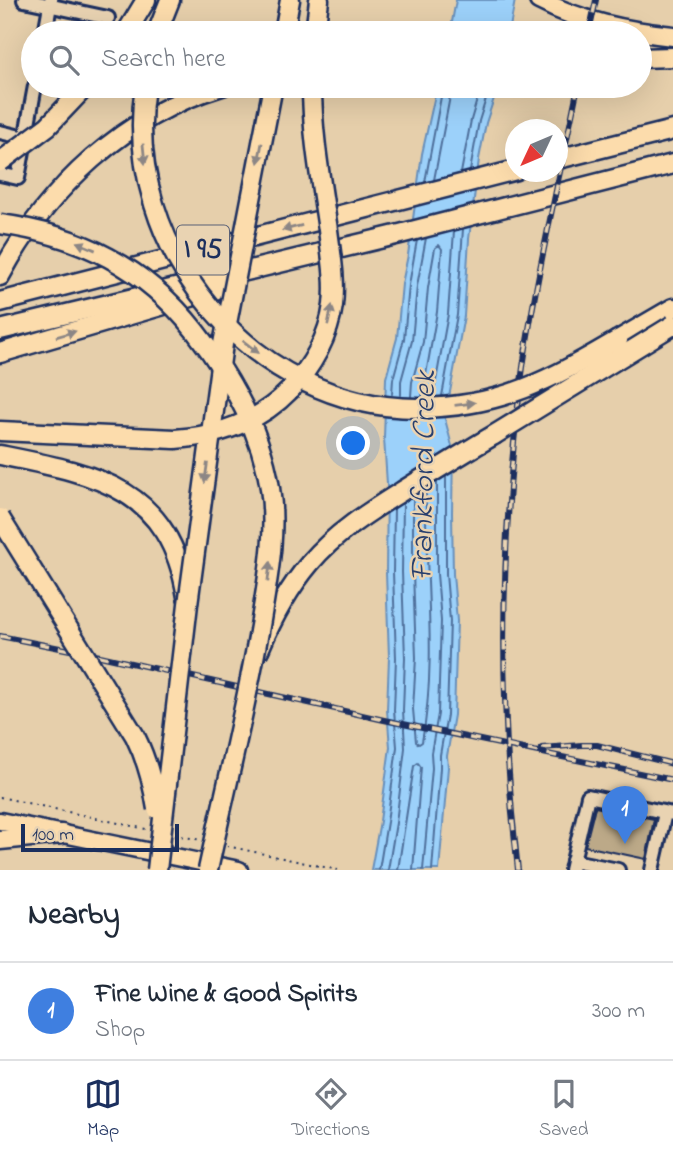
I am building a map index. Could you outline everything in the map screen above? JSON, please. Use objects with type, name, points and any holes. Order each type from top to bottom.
[{"type":"highway","points":[[133,21],[146,0]]},
{"type":"highway","points":[[162,21],[170,0]]},
{"type":"highway","points":[[286,21],[290,0]]},
{"type":"highway","points":[[316,21],[319,0]]},
{"type":"highway","points":[[539,0],[589,21]]},
{"type":"highway","points":[[652,33],[673,36]]},
{"type":"highway","points":[[652,58],[673,57]]},
{"type":"highway","points":[[0,162],[48,126],[75,98]]},
{"type":"highway","points":[[144,98],[142,138],[144,160],[161,226],[182,268],[207,305],[238,337],[275,365],[315,386],[355,400],[400,408],[454,406],[488,401],[522,391],[553,377],[673,308]]},
{"type":"highway","points":[[0,276],[38,215],[67,182],[108,146],[149,118],[190,98]]},
{"type":"highway","points":[[157,870],[188,604],[223,344],[271,98]]},
{"type":"highway","points":[[0,431],[175,439],[210,435],[239,425],[269,408],[295,385],[323,340],[331,313],[334,286],[316,146],[313,98]]},
{"type":"highway","points":[[568,156],[673,130]]},
{"type":"highway","name":"I 95","points":[[0,330],[400,234],[673,164]]},
{"type":"highway","name":"I 95","points":[[0,302],[505,173]]},
{"type":"highway","points":[[0,225],[50,234],[75,242],[100,252],[147,283],[177,311],[206,346],[240,402],[264,462],[270,489],[272,518],[269,573],[254,663],[208,870]]},
{"type":"highway","points":[[0,353],[400,234]]},
{"type":"highway","points":[[254,663],[271,622],[289,591],[311,561],[348,526],[673,324]]},
{"type":"highway","points":[[1,455],[97,478],[140,503],[153,516],[170,541],[183,573],[188,604]]},
{"type":"highway","points":[[0,518],[135,736],[144,755],[155,794],[160,834]]},
{"type":"highway","points":[[0,841],[62,834]]},
{"type":"main road","points":[[0,821],[239,870]]},
{"type":"main road","points":[[191,860],[208,870]]},
{"type":"street","points":[[24,0],[50,3],[108,18]]},
{"type":"street","points":[[47,21],[50,3]]},
{"type":"street","points":[[0,174],[18,178],[33,98]]},
{"type":"street","points":[[0,132],[25,138]]},
{"type":"street","points":[[618,870],[572,865],[588,796],[669,814],[652,870]]},
{"type":"path","points":[[330,869],[338,870]]},
{"type":"water","points":[[456,0],[515,0],[511,21],[452,21]]},
{"type":"water","name":"Frankford Creek","points":[[434,98],[494,98],[479,159],[469,239],[464,316],[445,419],[453,450],[453,574],[457,621],[454,715],[447,756],[439,870],[371,870],[390,747],[387,710],[389,657],[384,438],[386,378],[397,338],[402,284],[422,154]]},
{"type":"building","points":[[595,807],[654,819],[646,859],[585,846]]},
{"type":"railway","points":[[592,21],[596,0]]},
{"type":"railway","points":[[518,870],[507,745],[505,682],[504,618],[510,492],[523,367],[576,98]]},
{"type":"railway","points":[[0,636],[673,780]]},
{"type":"railway","points":[[542,748],[597,745],[673,764]]},
{"type":"place","name":"Fine Wine & Good Spirits","points":[[625,844]]}]
